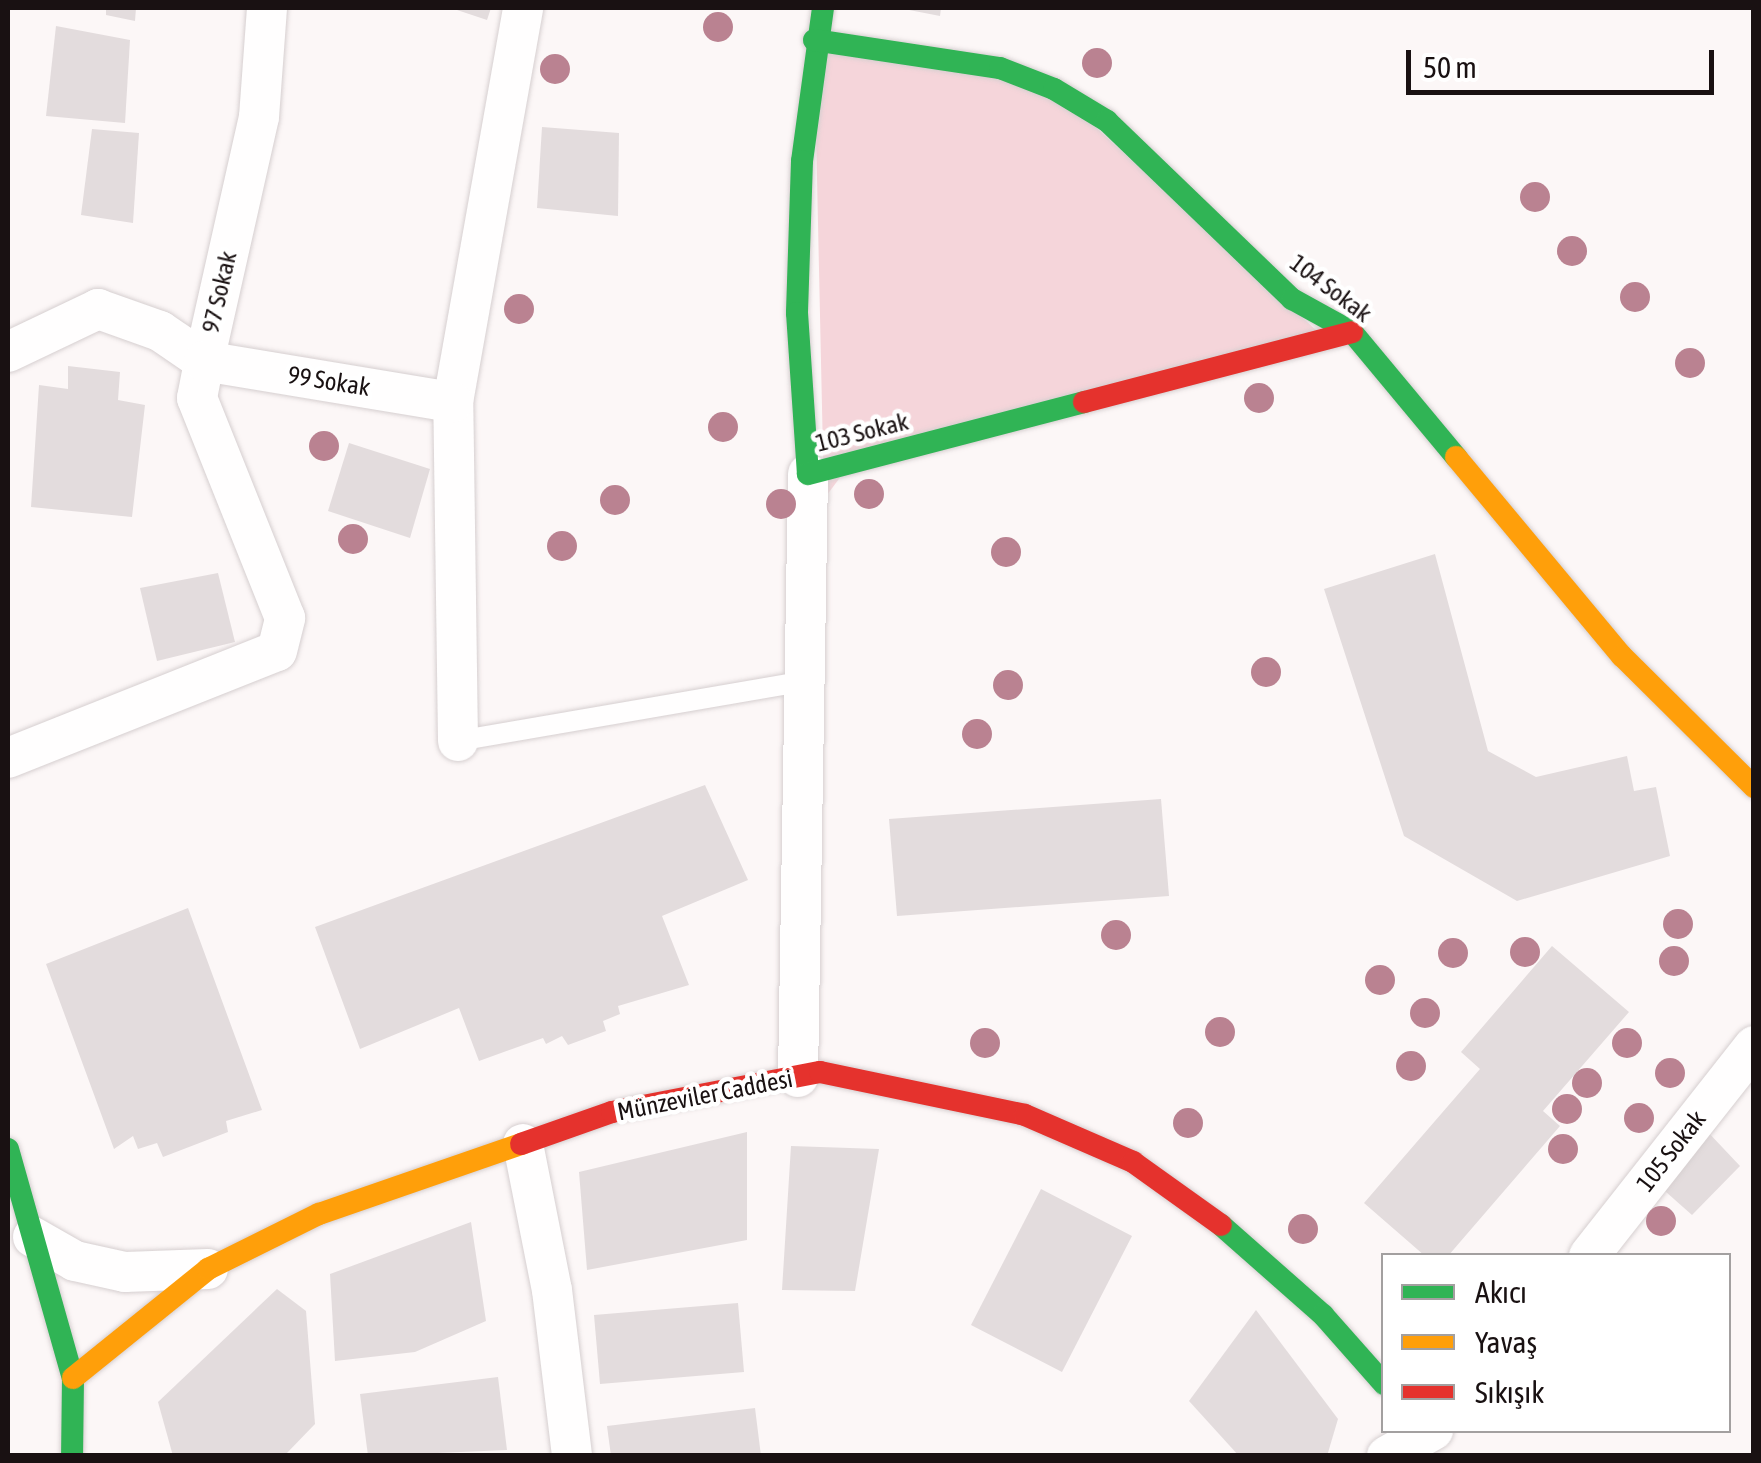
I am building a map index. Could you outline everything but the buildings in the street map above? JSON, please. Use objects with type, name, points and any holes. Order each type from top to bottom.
[{"type":"street","name":"97 Sokak","points":[[8,352],[98,309],[160,331],[204,361],[259,116],[267,8]]},
{"type":"street","points":[[458,741],[453,402],[523,8]]},
{"type":"street","name":"103 Sokak","points":[[822,8],[814,40],[798,314],[808,474],[1352,332]]},
{"type":"street","name":"104 Sokak","points":[[814,40],[1000,68],[1054,89],[1107,121],[1292,298],[1352,332],[1622,656],[1754,787]]},
{"type":"street","name":"99 Sokak","points":[[204,361],[453,402]]},
{"type":"street","points":[[8,758],[277,651],[284,618],[197,398],[204,361]]},
{"type":"street","points":[[798,1077],[808,474]]},
{"type":"street","name":"105 Sokak","points":[[1591,1253],[1754,1046]]},
{"type":"street","name":"Münzeviler Caddesi","points":[[72,1378],[208,1269],[319,1214],[612,1112],[820,1072],[1025,1115],[1133,1162],[1219,1223],[1308,1302],[1381,1381]]},
{"type":"street","points":[[523,1144],[552,1290],[572,1456]]},
{"type":"street","points":[[8,1150],[72,1378],[72,1456]]},
{"type":"street","points":[[33,1237],[75,1261],[125,1272],[208,1269]]},
{"type":"street","points":[[1387,1456],[1432,1438]]},
{"type":"lane","points":[[458,741],[804,681]]},
{"type":"shaded area","points":[[814,40],[1054,89],[1330,343],[850,464],[824,499]]},
{"type":"traffic: fast","points":[[823,8],[802,161],[797,313],[808,474],[1084,402]]},
{"type":"traffic: fast","points":[[814,40],[1000,68],[1054,89],[1107,121],[1292,299],[1352,332],[1456,457]]},
{"type":"traffic: fast","points":[[8,1149],[73,1378],[72,1456]]},
{"type":"traffic: fast","points":[[1221,1225],[1323,1315],[1381,1381]]},
{"type":"traffic: slow","points":[[1456,457],[1622,656],[1754,787]]},
{"type":"traffic: slow","points":[[73,1378],[208,1269],[319,1214],[521,1144]]},
{"type":"traffic: jam","points":[[1084,402],[1352,332]]},
{"type":"traffic: jam","points":[[521,1144],[612,1112],[820,1072],[1025,1115],[1133,1162],[1221,1225]]}]
